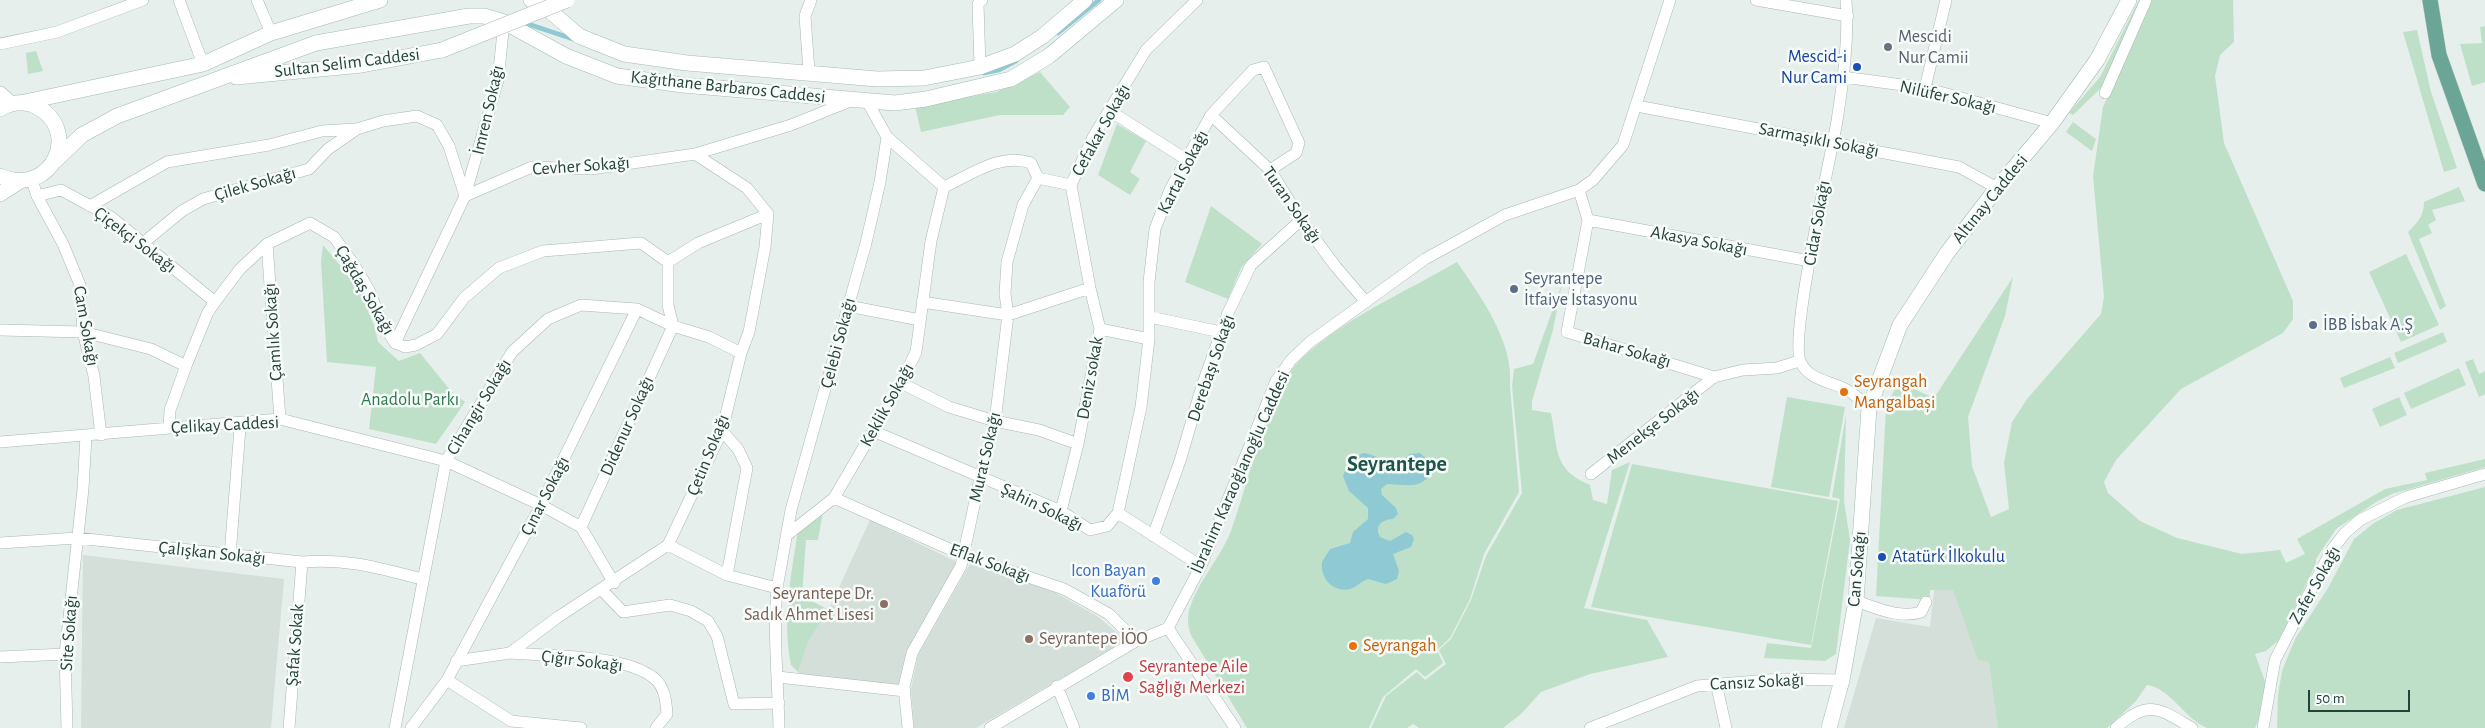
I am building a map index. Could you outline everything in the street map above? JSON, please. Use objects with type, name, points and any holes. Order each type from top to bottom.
[{"type":"main road","points":[[8,102],[203,64],[271,33],[380,0]]},
{"type":"main road","name":"Kağıthane Barbaros Caddesi","points":[[531,0],[543,4],[579,36],[624,54],[688,62],[876,79],[924,78],[980,66],[1015,54],[1043,36],[1085,0]]},
{"type":"main road","name":"Sultan Selim Caddesi","points":[[208,81],[362,65],[442,50],[567,0]]},
{"type":"main road","name":"Kağıthane Barbaros Caddesi","points":[[26,181],[41,176],[82,135],[110,120],[208,81],[316,42],[468,16],[484,16],[504,22],[566,56],[617,76],[683,85],[895,103],[926,99],[1011,79],[1049,56],[1116,0]]},
{"type":"main road","name":"Altınay Caddesi","points":[[1869,408],[1900,326],[1947,253],[1997,188],[2052,123],[2097,60],[2129,0]]},
{"type":"main road","points":[[2430,0],[2439,55],[2485,184]]},
{"type":"main road","points":[[683,85],[688,62]]},
{"type":"main road","points":[[809,72],[820,97]]},
{"type":"main road","points":[[8,102],[42,109],[53,121],[60,142],[55,161]]},
{"type":"main road","points":[[0,176],[11,181],[26,181]]},
{"type":"main road","points":[[0,194],[26,181]]},
{"type":"main road","name":"Can Sokağı","points":[[1829,728],[1842,680],[1856,601],[1869,408]]},
{"type":"street","points":[[0,44],[57,32],[113,5],[143,0]]},
{"type":"street","points":[[179,0],[203,64]]},
{"type":"street","points":[[257,0],[271,33]]},
{"type":"street","points":[[809,72],[805,16],[811,0]]},
{"type":"street","points":[[980,66],[978,4],[982,0]]},
{"type":"street","name":"Cefakar Sokağı","points":[[1038,178],[1071,184],[1093,137],[1146,50],[1197,0]]},
{"type":"street","name":"İbrahim Karaoğlanoğlu Caddesi","points":[[1168,628],[1201,566],[1276,381],[1291,360],[1425,259],[1504,215],[1579,190],[1593,180],[1623,144],[1637,106],[1670,0]]},
{"type":"street","points":[[1756,0],[1848,16]]},
{"type":"street","name":"Cidar Sokağı","points":[[1799,361],[1799,338],[1810,262],[1843,76],[1848,16],[1846,0]]},
{"type":"street","points":[[1925,88],[1946,0]]},
{"type":"street","points":[[2105,93],[2146,0]]},
{"type":"street","name":"İmren Sokağı","points":[[465,196],[498,80],[504,22]]},
{"type":"street","name":"Kartal Sokağı","points":[[1118,513],[1141,407],[1149,339],[1149,282],[1154,229],[1170,190],[1211,115],[1253,70],[1264,67],[1299,142],[1296,153],[1270,170]]},
{"type":"street","name":"Nilüfer Sokağı","points":[[1843,76],[1925,88],[2052,123]]},
{"type":"street","points":[[861,100],[887,137],[944,187],[1006,159],[1019,158],[1031,162],[1038,178]]},
{"type":"street","name":"Cevher Sokağı","points":[[465,196],[532,167],[591,169],[695,154],[791,126],[861,100]]},
{"type":"street","name":"Sarmaşıklı Sokağı","points":[[1637,106],[1959,167],[1997,188]]},
{"type":"street","points":[[1110,111],[1187,160]]},
{"type":"street","name":"Turan Sokağı","points":[[1211,115],[1270,170],[1301,220],[1336,267],[1366,302]]},
{"type":"street","name":"Çilek Sokağı","points":[[143,243],[182,211],[203,199],[309,169],[328,149],[357,129],[383,121],[417,116],[437,125],[449,146],[465,196]]},
{"type":"street","points":[[90,206],[166,162],[268,145],[322,131],[357,129]]},
{"type":"street","name":"Çelebi Sokağı","points":[[779,728],[774,625],[777,588],[791,510],[866,242],[880,182],[887,137]]},
{"type":"street","points":[[673,326],[668,305],[668,262],[698,243],[768,214],[747,188],[695,154]]},
{"type":"street","name":"Murat Sokağı","points":[[908,728],[904,691],[912,653],[961,566],[980,478],[995,421],[1008,315],[1006,294],[1007,262],[1023,205],[1038,178]]},
{"type":"street","points":[[26,181],[37,196]]},
{"type":"street","name":"Deniz sokak","points":[[1061,511],[1078,444],[1100,329],[1090,288],[1071,184]]},
{"type":"street","name":"Keklik Sokağı","points":[[787,535],[834,498],[901,383],[916,352],[931,241],[944,187]]},
{"type":"street","name":"Çiçekçi Sokağı","points":[[37,196],[61,190],[111,217],[215,302]]},
{"type":"street","name":"Bahar Sokağı","points":[[1579,190],[1588,220],[1567,332],[1714,377]]},
{"type":"street","name":"Cam Sokağı","points":[[37,196],[63,244],[80,285],[83,332],[94,376],[100,435]]},
{"type":"street","points":[[395,343],[465,196]]},
{"type":"street","name":"Çetin Sokağı","points":[[456,661],[510,653],[558,617],[614,583],[668,545],[722,431],[741,353],[749,332],[765,247],[768,214]]},
{"type":"street","name":"Derebaşı Sokağı","points":[[1153,536],[1180,462],[1202,386],[1221,332],[1251,265],[1301,220]]},
{"type":"street","name":"Akasya Sokağı","points":[[1588,220],[1810,262]]},
{"type":"street","name":"Çağdaş Sokağı","points":[[169,428],[170,410],[208,312],[240,269],[267,244],[310,223],[334,237],[353,263],[369,290],[380,319],[395,343],[405,347],[416,345],[437,334],[464,298],[499,268],[543,251],[641,243],[668,262]]},
{"type":"street","name":"Çamlık Sokağı","points":[[267,244],[280,419]]},
{"type":"street","points":[[922,302],[1008,315],[1090,288]]},
{"type":"street","name":"Cihangir Sokağı","points":[[395,728],[446,461],[512,352],[548,319],[581,305],[637,309],[673,326],[710,337],[741,353]]},
{"type":"street","points":[[848,306],[920,320]]},
{"type":"street","name":"Çınar Sokağı","points":[[447,680],[541,505],[637,309]]},
{"type":"street","points":[[1150,317],[1221,332]]},
{"type":"street","name":"Didenur Sokağı","points":[[581,527],[673,326]]},
{"type":"street","points":[[1100,329],[1149,339]]},
{"type":"street","points":[[0,330],[83,332],[151,349],[186,366]]},
{"type":"street","points":[[1714,377],[1743,370],[1776,368],[1799,361],[1807,373],[1846,390],[1869,408]]},
{"type":"street","name":"Menekşe Sokağı","points":[[1591,474],[1714,377]]},
{"type":"street","points":[[901,383],[949,407],[995,421],[1039,430],[1078,444]]},
{"type":"street","name":"Çelikay Caddesi","points":[[0,442],[280,419],[446,461],[541,505],[581,527]]},
{"type":"street","points":[[230,555],[240,428],[250,422]]},
{"type":"street","points":[[722,431],[738,449],[747,468],[727,575]]},
{"type":"street","name":"Şahin Sokağı","points":[[873,431],[1061,511],[1090,530],[1107,526],[1118,513]]},
{"type":"street","points":[[77,538],[86,436]]},
{"type":"street","name":"Zafer Sokağı","points":[[2263,728],[2275,660],[2331,551],[2345,533],[2360,520],[2406,497],[2485,474]]},
{"type":"street","name":"Eflak Sokağı","points":[[834,498],[963,554],[1064,589],[1109,614],[1136,641]]},
{"type":"street","points":[[1118,513],[1201,566]]},
{"type":"street","points":[[581,527],[614,583]]},
{"type":"street","name":"Çalışkan Sokağı","points":[[0,543],[77,538],[302,562],[338,560],[422,579]]},
{"type":"street","name":"Site Sokağı","points":[[67,728],[65,654],[77,538]]},
{"type":"street","points":[[668,545],[727,575],[777,588]]},
{"type":"street","name":"Şafak Sokak","points":[[289,728],[302,562]]},
{"type":"street","points":[[602,590],[623,612],[670,605],[690,611],[708,621],[717,636],[734,704],[779,703]]},
{"type":"street","points":[[1856,601],[1894,614],[1910,616],[1921,612],[1926,602]]},
{"type":"street","points":[[990,728],[1057,686],[1136,641],[1168,628],[1235,728]]},
{"type":"street","name":"Çığır Sokağı","points":[[510,653],[598,660],[637,669],[656,679],[666,694],[667,714],[656,728]]},
{"type":"street","points":[[0,656],[65,654]]},
{"type":"street","points":[[778,677],[904,691]]},
{"type":"street","name":"Cansız Sokağı","points":[[1590,728],[1697,686],[1780,679],[1842,680]]},
{"type":"street","points":[[411,728],[447,680],[510,724],[581,728]]},
{"type":"street","points":[[1716,683],[1726,728]]},
{"type":"street","points":[[1057,686],[1074,728]]},
{"type":"street","points":[[2116,728],[2126,719],[2140,711],[2155,708],[2168,712],[2192,728]]},
{"type":"shaded area","points":[[870,520],[959,563],[910,649],[898,686],[804,676],[798,672],[809,640],[829,609]]},
{"type":"shaded area","points":[[83,555],[284,579],[271,728],[81,728]]},
{"type":"shaded area","points":[[971,562],[1047,588],[1097,616],[1126,640],[976,728],[914,728],[911,689],[918,655]]},
{"type":"shaded area","points":[[1959,587],[2001,678],[2009,728],[1844,728],[1876,618],[1930,627],[1934,590]]},
{"type":"green space","points":[[2139,0],[2143,0],[2105,84],[2073,115],[2069,113],[2100,77]]},
{"type":"green space","points":[[2151,0],[2233,0],[2234,42],[2220,55],[2215,76],[2224,143],[2293,301],[2293,319],[2283,333],[2181,389],[2116,460],[2104,482],[2108,493],[2140,521],[2177,538],[2242,554],[2280,550],[2286,563],[2305,554],[2297,539],[2385,489],[2427,480],[2425,473],[2485,459],[2485,467],[2392,494],[2376,502],[2336,529],[2316,559],[2316,564],[2279,640],[2266,651],[2255,654],[2266,684],[2262,712],[2255,728],[2207,728],[2199,724],[2163,692],[2147,685],[2136,701],[2107,728],[1998,728],[1989,662],[1978,660],[1953,590],[1930,590],[1930,600],[1876,596],[1886,408],[1898,382],[1934,398],[2013,277],[2005,316],[1968,417],[1972,466],[1991,517],[2009,509],[2004,463],[2012,422],[2027,399],[2101,314],[2104,297],[2093,176],[2103,107]]},
{"type":"green space","points":[[2485,26],[2485,82],[2472,86],[2460,44],[2482,43],[2480,27]]},
{"type":"green space","points":[[2417,30],[2431,92],[2457,168],[2444,172],[2403,32]]},
{"type":"green space","points":[[36,51],[43,71],[28,74],[26,53]]},
{"type":"green space","points":[[1040,72],[1070,107],[1063,115],[1000,115],[921,132],[915,106],[996,92]]},
{"type":"green space","points":[[2073,122],[2096,139],[2092,151],[2066,132]]},
{"type":"green space","points":[[1117,124],[1146,141],[1130,172],[1140,179],[1130,195],[1098,175]]},
{"type":"green space","points":[[2459,187],[2465,201],[2432,210],[2436,220],[2428,225],[2432,233],[2419,239],[2446,306],[2440,310],[2408,232],[2420,218],[2424,202]]},
{"type":"green space","points":[[1211,206],[1262,244],[1241,268],[1228,299],[1185,282]]},
{"type":"green space","name":"Anadolu Parkı","points":[[323,245],[358,287],[374,325],[378,342],[399,361],[420,353],[451,391],[465,402],[436,444],[369,429],[376,367],[327,362],[321,262]]},
{"type":"green space","points":[[2406,254],[2439,325],[2401,342],[2369,272]]},
{"type":"green space","points":[[1457,262],[1494,321],[1507,353],[1510,369],[1519,492],[1484,554],[1470,599],[1450,638],[1437,650],[1443,663],[1425,677],[1416,669],[1383,697],[1369,728],[1247,728],[1192,637],[1188,618],[1197,590],[1231,531],[1269,414],[1290,372],[1303,357],[1320,343],[1357,317]]},
{"type":"green space","points":[[1562,284],[1553,330],[1532,401],[1532,410],[1551,413],[1559,457],[1569,472],[1590,485],[1593,500],[1607,504],[1612,470],[1630,462],[1584,608],[1647,620],[1668,657],[1590,674],[1541,692],[1521,714],[1503,728],[1419,728],[1413,724],[1407,728],[1371,728],[1386,696],[1417,672],[1425,680],[1446,664],[1439,650],[1451,639],[1471,600],[1486,556],[1522,493],[1512,386],[1514,369],[1533,364]]},
{"type":"green space","points":[[2443,332],[2447,342],[2398,363],[2394,353]]},
{"type":"green space","points":[[2390,357],[2395,368],[2344,388],[2340,378]]},
{"type":"green space","points":[[2473,359],[2479,374],[2485,371],[2485,394],[2479,397],[2465,362]]},
{"type":"green space","points":[[2459,368],[2466,385],[2411,409],[2404,393]]},
{"type":"green space","points":[[1787,397],[1845,407],[1829,497],[1771,487]]},
{"type":"green space","points":[[2399,397],[2407,415],[2380,427],[2372,409]]},
{"type":"green space","points":[[1846,415],[1844,501],[1850,540],[1836,654],[1825,661],[1764,658],[1767,643],[1811,648],[1840,499],[1832,497]]},
{"type":"green space","points":[[1632,464],[1838,501],[1811,645],[1591,607]]},
{"type":"green space","points":[[2485,487],[2485,728],[2277,728],[2278,695],[2282,671],[2295,639],[2328,588],[2354,539],[2374,523],[2397,510]]},
{"type":"green space","points":[[823,512],[818,540],[806,540],[802,596],[829,610],[809,640],[798,672],[791,665],[788,648],[787,615],[798,530]]},
{"type":"water","points":[[1363,453],[1397,463],[1401,462],[1409,454],[1420,453],[1430,462],[1431,472],[1423,482],[1412,485],[1387,484],[1381,489],[1382,495],[1396,508],[1398,514],[1393,519],[1380,524],[1378,533],[1380,537],[1390,541],[1406,532],[1412,535],[1414,539],[1411,547],[1393,554],[1399,571],[1397,579],[1386,584],[1368,579],[1350,589],[1344,590],[1338,589],[1325,579],[1322,562],[1330,549],[1350,543],[1353,532],[1368,519],[1368,508],[1349,491],[1343,476],[1349,461]]},
{"type":"waterway","points":[[1058,33],[1099,0]]},
{"type":"waterway","points":[[522,22],[576,40]]},
{"type":"waterway","points":[[984,73],[999,70],[1016,61]]},
{"type":"place","name":"Mescidi Nur Camii","points":[[1888,47]]},
{"type":"place","name":"Mescid-i Nur Cami","points":[[1857,67]]},
{"type":"place","name":"Seyrantepe İtfaiye İstasyonu","points":[[1514,289]]},
{"type":"place","name":"İBB İsbak A.Ş","points":[[2313,325]]},
{"type":"place","name":"Seyrangah Mangalbași","points":[[1844,392]]},
{"type":"place","name":"Atatürk İlkokulu","points":[[1882,557]]},
{"type":"place","name":"Icon Bayan Kuaförü","points":[[1156,581]]},
{"type":"place","name":"Seyrantepe Dr. Sadık Ahmet Lisesi","points":[[884,604]]},
{"type":"place","name":"Seyrantepe İÖO","points":[[1029,639]]},
{"type":"place","name":"Seyrangah","points":[[1353,646]]},
{"type":"place","name":"Seyrantepe Aile Sağlığı Merkezi","points":[[1128,677]]},
{"type":"place","name":"BİM","points":[[1091,696]]},
{"type":"district","name":"Seyrantepe","points":[[1397,464]]}]
